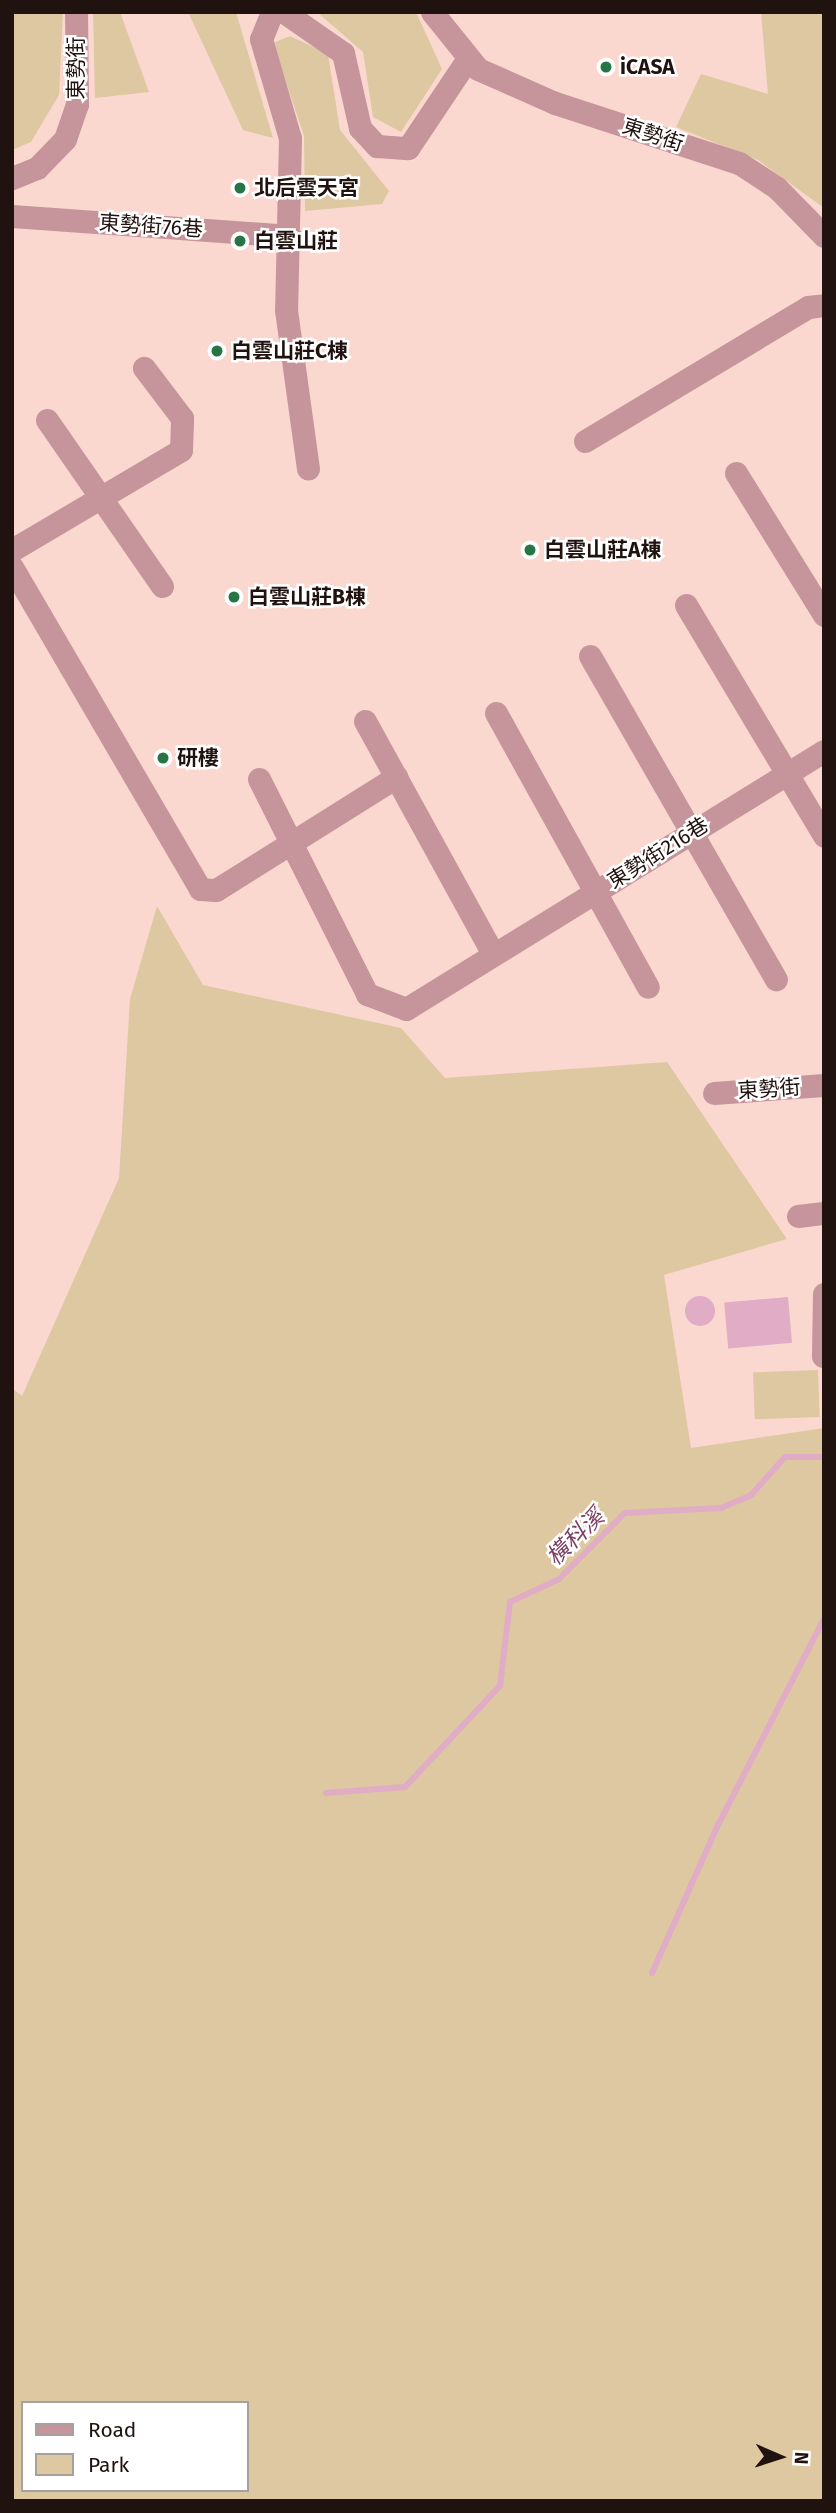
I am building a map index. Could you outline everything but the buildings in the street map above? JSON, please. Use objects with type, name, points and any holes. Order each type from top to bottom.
[{"type":"street","name":"東勢街","points":[[12,177],[37,168],[65,139],[78,104],[76,12]]},
{"type":"street","points":[[272,12],[261,39],[290,138],[290,236],[286,310],[308,468]]},
{"type":"street","points":[[284,12],[343,53],[360,128],[377,146],[408,148],[467,60]]},
{"type":"street","name":"東勢街","points":[[432,12],[467,60],[555,103],[739,163],[777,188],[824,236]]},
{"type":"street","name":"東勢街76巷","points":[[12,216],[290,236]]},
{"type":"street","points":[[585,441],[808,307],[824,305]]},
{"type":"street","points":[[12,550],[181,450],[186,441],[182,418],[144,369]]},
{"type":"street","points":[[47,420],[162,586]]},
{"type":"street","points":[[736,473],[824,615]]},
{"type":"street","points":[[12,567],[200,889],[216,890],[396,777]]},
{"type":"street","points":[[686,605],[824,836]]},
{"type":"street","points":[[590,656],[776,978]]},
{"type":"street","points":[[496,713],[648,987]]},
{"type":"street","points":[[365,721],[493,954]]},
{"type":"street","name":"東勢街216巷","points":[[259,779],[367,994],[393,1007],[417,1007],[493,954],[824,751]]},
{"type":"street","name":"東勢街","points":[[714,1093],[824,1085]]},
{"type":"street","points":[[798,1216],[824,1213]]},
{"type":"street","points":[[823,1356],[824,1294]]},
{"type":"green space","points":[[12,12],[63,12],[59,95],[31,142],[12,150]]},
{"type":"green space","points":[[93,12],[120,12],[149,92],[95,98]]},
{"type":"green space","points":[[188,12],[236,12],[273,138],[243,130]]},
{"type":"green space","points":[[317,12],[416,12],[442,69],[401,132],[373,117],[363,52]]},
{"type":"green space","points":[[761,12],[824,12],[824,208],[758,160],[676,127],[701,74],[768,94]]},
{"type":"green space","points":[[290,36],[328,54],[340,130],[389,191],[382,204],[305,211],[304,136],[273,43]]},
{"type":"green space","points":[[157,906],[203,985],[401,1028],[445,1078],[667,1062],[787,1239],[664,1275],[691,1448],[824,1428],[824,2501],[12,2501],[12,1388],[22,1396],[119,1178],[130,999]]},
{"type":"green space","points":[[818,1370],[820,1417],[755,1419],[753,1372]]},
{"type":"shaded area","points":[[700,1296],[710,1301],[715,1311],[710,1321],[700,1326],[690,1321],[685,1311],[690,1301]]},
{"type":"shaded area","points":[[788,1297],[792,1343],[728,1348],[724,1303]]},
{"type":"waterway","name":"橫科溪","points":[[326,1793],[405,1787],[500,1686],[510,1602],[559,1579],[625,1513],[721,1508],[751,1495],[785,1457],[824,1457]]},
{"type":"waterway","points":[[652,1973],[718,1825],[824,1619]]},
{"type":"place","name":"iCASA","points":[[606,67]]},
{"type":"place","name":"北后雲天宮","points":[[240,188]]},
{"type":"place","name":"白雲山莊","points":[[240,241]]},
{"type":"place","name":"白雲山莊C棟","points":[[217,351]]},
{"type":"place","name":"白雲山莊A棟","points":[[530,550]]},
{"type":"place","name":"白雲山莊B棟","points":[[234,597]]},
{"type":"place","name":"研樓","points":[[163,758]]}]
